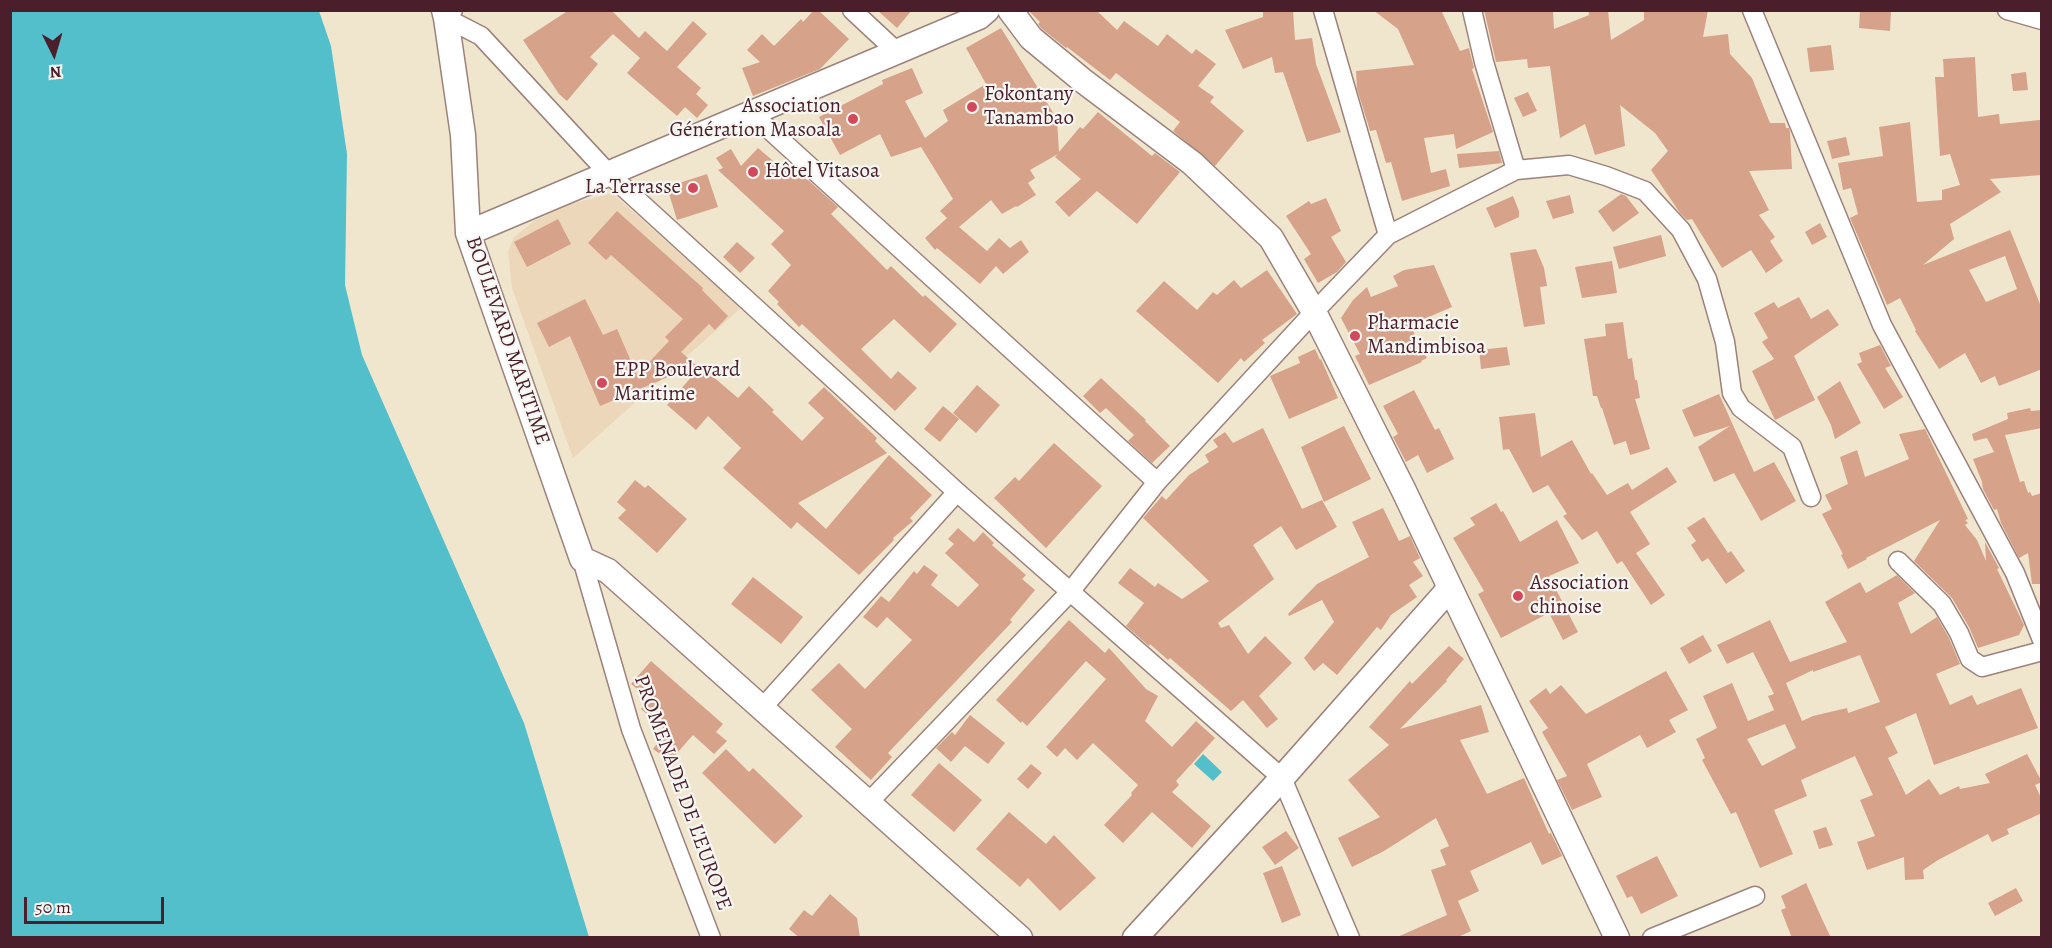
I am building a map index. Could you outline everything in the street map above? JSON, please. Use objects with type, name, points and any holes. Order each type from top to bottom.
[{"type":"street","points":[[852,10],[897,51]]},
{"type":"street","points":[[468,233],[979,17],[987,10]]},
{"type":"street","points":[[1010,10],[1031,38],[1082,80],[1192,163],[1271,238],[1314,312],[1404,491],[1617,938]]},
{"type":"street","points":[[1323,10],[1388,235]]},
{"type":"street","points":[[1472,10],[1484,62],[1516,170]]},
{"type":"street","points":[[1752,10],[1882,325],[2015,573],[2042,639]]},
{"type":"street","points":[[2007,10],[2034,16]]},
{"type":"street","points":[[448,13],[481,36],[609,174],[957,492],[1282,778],[1350,938]]},
{"type":"street","name":"BOULEVARD MARITIME","points":[[448,13],[463,135],[468,233],[582,559]]},
{"type":"street","points":[[751,113],[1156,482]]},
{"type":"street","points":[[868,803],[1070,592],[1156,482],[1388,235],[1516,170],[1569,165],[1645,190],[1681,230],[1707,279],[1725,342],[1732,393],[1741,408],[1792,447],[1811,497]]},
{"type":"street","points":[[762,708],[957,492]]},
{"type":"street","points":[[582,559],[608,571],[1020,938]]},
{"type":"street","name":"PROMENADE DE L'EUROPE","points":[[582,559],[631,729],[711,938]]},
{"type":"street","points":[[1898,561],[1942,604],[1959,633],[1970,659],[1982,667],[2042,651]]},
{"type":"street","points":[[1135,938],[1282,778],[1450,588]]},
{"type":"street","points":[[1652,938],[1755,896]]},
{"type":"shaded area","name":"EPP Boulevard Maritime","points":[[612,193],[741,308],[573,458],[512,288],[508,251],[514,237],[534,221],[571,204]]},
{"type":"water","points":[[10,11],[319,11],[331,46],[347,154],[345,285],[362,355],[524,723],[589,937],[11,937]]},
{"type":"water","points":[[1203,754],[1222,772],[1213,781],[1194,764]]},
{"type":"building","points":[[569,10],[611,10],[639,38],[645,31],[667,51],[693,21],[707,34],[677,67],[701,88],[696,94],[708,105],[697,118],[685,107],[677,116],[627,73],[640,58],[613,34],[590,57],[598,64],[567,101],[559,94],[523,40]]},
{"type":"building","points":[[814,10],[818,10],[849,39],[820,69],[753,96],[742,68],[760,62],[747,50],[762,34],[774,46],[801,19],[803,22]]},
{"type":"building","points":[[877,10],[912,10],[897,28]]},
{"type":"building","points":[[1028,10],[1096,10],[1117,30],[1124,21],[1158,46],[1167,34],[1192,54],[1196,49],[1216,64],[1198,86],[1214,97],[1210,102],[1244,131],[1215,166],[1173,131],[1180,122],[1116,73],[1110,80],[1066,48],[1041,28],[1038,24],[1040,22]]},
{"type":"building","points":[[1263,10],[1293,10],[1295,40],[1312,38],[1316,64],[1341,132],[1307,142],[1283,72],[1275,73],[1272,57],[1243,69],[1225,30],[1263,17]]},
{"type":"building","points":[[1373,10],[1441,10],[1460,51],[1469,48],[1474,68],[1472,69],[1493,132],[1456,149],[1454,134],[1424,138],[1431,173],[1446,169],[1450,186],[1402,201],[1391,162],[1386,163],[1376,130],[1370,131],[1357,89],[1356,71],[1414,65],[1398,29]]},
{"type":"building","points":[[1484,10],[1553,10],[1554,29],[1589,15],[1588,10],[1608,10],[1611,40],[1644,20],[1644,10],[1708,10],[1703,37],[1728,34],[1730,54],[1752,78],[1770,123],[1785,123],[1786,128],[1789,128],[1792,169],[1749,171],[1769,210],[1759,215],[1775,237],[1770,241],[1783,261],[1766,273],[1751,250],[1722,268],[1692,219],[1687,220],[1680,213],[1651,170],[1668,151],[1655,133],[1620,105],[1625,146],[1595,155],[1585,124],[1560,138],[1550,66],[1528,68],[1527,59],[1496,62]]},
{"type":"building","points":[[1860,10],[1891,10],[1890,31],[1859,28]]},
{"type":"building","points":[[1001,28],[1057,119],[1059,152],[1080,127],[1083,129],[1098,112],[1152,156],[1155,153],[1180,172],[1137,224],[1097,191],[1069,217],[1055,202],[1081,179],[1055,157],[1058,154],[1030,170],[1035,178],[1028,183],[1036,195],[1002,214],[991,200],[959,227],[987,251],[999,238],[1010,248],[1021,240],[1029,252],[1003,274],[996,266],[980,284],[937,248],[935,250],[925,238],[947,218],[940,211],[953,199],[921,147],[891,157],[880,134],[840,155],[819,117],[883,84],[882,80],[912,68],[923,93],[905,101],[925,138],[948,121],[943,110],[986,84],[966,48]]},
{"type":"building","points":[[1831,45],[1834,70],[1810,72],[1807,48]]},
{"type":"building","points":[[1975,57],[1978,117],[1999,114],[2000,124],[2040,120],[2042,175],[1990,179],[2001,192],[1950,224],[1954,239],[1923,265],[2010,230],[2042,309],[2042,369],[1999,386],[1995,376],[1981,383],[1965,353],[1939,369],[1915,331],[1900,298],[1887,305],[1850,218],[1858,214],[1851,188],[1843,190],[1838,163],[1883,156],[1879,127],[1910,122],[1917,202],[1942,200],[1942,190],[1960,185],[1950,154],[1940,156],[1935,77],[1944,77],[1943,59]],"holes":[[[2005,256],[2017,289],[1986,302],[1969,270]]]},
{"type":"building","points":[[2026,72],[2028,90],[2013,91],[2011,74]]},
{"type":"building","points":[[1528,92],[1537,111],[1523,117],[1514,98]]},
{"type":"building","points":[[1846,137],[1850,155],[1832,159],[1827,141]]},
{"type":"building","points":[[758,148],[793,178],[799,172],[838,207],[831,214],[887,270],[891,266],[923,297],[925,295],[957,324],[930,353],[894,319],[861,349],[891,379],[898,371],[917,388],[895,411],[802,324],[799,327],[768,291],[791,265],[771,244],[784,231],[718,170],[723,168],[716,158],[731,149],[741,166]]},
{"type":"building","points":[[1499,151],[1502,163],[1459,168],[1457,154]]},
{"type":"building","points":[[707,174],[718,207],[677,220],[667,187]]},
{"type":"building","points":[[1621,194],[1626,196],[1639,213],[1613,232],[1598,211]]},
{"type":"building","points":[[1570,195],[1574,213],[1553,219],[1546,201]]},
{"type":"building","points":[[1513,196],[1519,217],[1495,228],[1486,208]]},
{"type":"building","points":[[1326,198],[1341,231],[1331,237],[1346,262],[1337,272],[1318,283],[1304,259],[1311,254],[1286,216],[1309,201],[1311,204]]},
{"type":"building","points":[[617,211],[703,288],[702,290],[728,316],[715,330],[709,324],[681,352],[696,365],[600,406],[570,336],[549,347],[537,323],[585,299],[603,335],[617,329],[637,375],[669,341],[665,337],[683,319],[611,255],[606,260],[588,243]]},
{"type":"building","points":[[558,219],[571,244],[527,267],[514,242]]},
{"type":"building","points":[[1820,223],[1827,237],[1812,245],[1805,232]]},
{"type":"building","points":[[1661,235],[1666,256],[1619,269],[1613,247]]},
{"type":"building","points":[[737,242],[755,258],[740,273],[723,257]]},
{"type":"building","points":[[1536,249],[1544,268],[1547,286],[1540,287],[1545,324],[1524,327],[1510,253]]},
{"type":"building","points":[[1612,261],[1617,293],[1582,298],[1575,267]]},
{"type":"building","points":[[1434,265],[1452,307],[1410,325],[1427,358],[1369,385],[1355,356],[1360,354],[1341,318],[1353,300],[1367,287],[1371,297],[1398,286],[1393,276],[1404,270]]},
{"type":"building","points":[[1267,270],[1297,314],[1262,340],[1265,343],[1244,362],[1241,358],[1218,383],[1136,311],[1164,281],[1197,310],[1213,292],[1217,295],[1234,280],[1241,288]]},
{"type":"building","points":[[1799,297],[1811,319],[1828,309],[1839,325],[1794,356],[1815,400],[1775,420],[1752,371],[1774,359],[1762,342],[1768,338],[1754,313],[1774,302],[1778,308]]},
{"type":"building","points":[[1623,322],[1628,359],[1632,358],[1640,398],[1635,399],[1650,449],[1630,455],[1626,441],[1614,445],[1597,396],[1593,396],[1584,339],[1606,336],[1605,324]]},
{"type":"building","points":[[1880,345],[1891,366],[1885,368],[1903,397],[1884,409],[1857,364],[1862,362],[1859,353]]},
{"type":"building","points":[[1507,347],[1510,365],[1481,369],[1479,350]]},
{"type":"building","points":[[1315,349],[1338,398],[1289,419],[1270,376],[1300,363],[1298,357]]},
{"type":"building","points":[[699,368],[738,398],[749,386],[802,441],[824,418],[808,403],[824,387],[877,438],[875,441],[887,453],[798,503],[826,529],[889,455],[932,495],[910,518],[913,521],[893,538],[894,540],[859,575],[797,522],[791,529],[723,468],[741,448],[708,416],[696,430],[667,405]]},
{"type":"building","points":[[1101,378],[1170,446],[1152,463],[1128,441],[1134,435],[1106,408],[1100,413],[1083,396]]},
{"type":"building","points":[[1840,381],[1861,423],[1835,439],[1831,425],[1817,397]]},
{"type":"building","points":[[977,385],[1000,405],[976,433],[953,413]]},
{"type":"building","points":[[1414,390],[1435,430],[1439,428],[1454,459],[1427,473],[1418,455],[1406,462],[1393,437],[1398,434],[1383,406]]},
{"type":"building","points":[[1719,394],[1754,472],[1774,462],[1796,501],[1761,521],[1734,473],[1714,482],[1698,447],[1730,426],[1694,437],[1682,410]]},
{"type":"building","points":[[943,406],[959,419],[940,442],[924,429]]},
{"type":"building","points":[[2030,408],[2031,411],[2042,410],[2042,428],[2005,435],[2020,482],[2024,481],[2028,493],[2030,492],[2032,496],[2042,493],[2042,584],[2032,584],[2028,553],[2019,558],[2001,523],[1997,509],[1994,510],[1983,489],[1973,459],[1994,452],[1987,438],[1974,441],[1972,434],[2008,419],[2007,413]]},
{"type":"building","points":[[1535,413],[1541,457],[1572,440],[1591,474],[1607,495],[1628,483],[1632,490],[1667,467],[1677,482],[1630,512],[1650,544],[1636,553],[1665,595],[1651,605],[1622,561],[1617,564],[1597,531],[1582,540],[1563,516],[1567,514],[1548,485],[1533,493],[1509,449],[1503,450],[1499,417]]},
{"type":"building","points":[[1344,426],[1371,479],[1324,502],[1301,447]]},
{"type":"building","points":[[1263,428],[1302,509],[1322,500],[1337,527],[1296,550],[1281,526],[1253,545],[1274,579],[1218,623],[1221,628],[1229,625],[1248,654],[1265,636],[1292,663],[1259,696],[1278,719],[1267,728],[1243,700],[1231,711],[1170,658],[1168,660],[1126,626],[1144,603],[1118,583],[1130,568],[1155,587],[1158,583],[1182,599],[1209,581],[1143,518],[1162,496],[1166,500],[1189,475],[1209,462],[1205,455],[1218,447],[1213,440],[1225,432],[1233,443]]},
{"type":"building","points":[[1925,429],[1968,519],[1965,520],[1968,523],[1965,525],[1977,540],[1986,561],[1985,542],[1999,568],[1997,569],[2024,625],[2019,635],[1978,648],[1952,598],[1914,561],[1940,520],[1848,569],[1841,555],[1843,554],[1822,514],[1832,509],[1825,495],[1848,484],[1840,457],[1857,450],[1865,477],[1909,459],[1899,434]]},
{"type":"building","points":[[1054,443],[1102,486],[1046,548],[994,498],[1015,477],[1019,481]]},
{"type":"building","points":[[635,480],[645,488],[648,485],[687,519],[657,553],[618,518],[626,510],[617,502]]},
{"type":"building","points":[[1496,503],[1520,542],[1557,520],[1579,563],[1549,576],[1578,632],[1563,640],[1549,613],[1501,638],[1478,594],[1484,591],[1453,538],[1475,525],[1470,518]]},
{"type":"building","points":[[1383,508],[1399,541],[1410,536],[1420,558],[1413,562],[1423,576],[1409,585],[1417,597],[1391,615],[1381,630],[1377,627],[1337,675],[1323,663],[1314,671],[1304,658],[1334,622],[1322,600],[1289,616],[1288,614],[1317,584],[1369,557],[1352,522]]},
{"type":"building","points":[[1704,517],[1728,553],[1731,551],[1745,571],[1726,584],[1708,558],[1702,562],[1691,545],[1696,541],[1687,528]]},
{"type":"building","points":[[958,528],[974,542],[983,532],[994,543],[992,545],[1026,575],[1022,579],[1035,590],[1010,620],[1012,622],[888,753],[892,757],[871,780],[835,747],[852,729],[811,690],[839,663],[865,689],[912,640],[887,617],[877,628],[863,617],[881,596],[889,602],[914,571],[917,574],[924,565],[938,575],[931,585],[958,607],[979,585],[945,553],[954,544],[948,539]]},
{"type":"building","points":[[1897,575],[1915,593],[1898,603],[1911,634],[1937,617],[1960,664],[1936,674],[1950,705],[1972,695],[1977,705],[2021,688],[2038,728],[1934,765],[1916,713],[1885,727],[1898,753],[1888,758],[1906,795],[1929,779],[1940,795],[1959,786],[1960,789],[1990,783],[1985,774],[2027,754],[2042,782],[2035,785],[2042,800],[2042,813],[2007,829],[2009,834],[1992,842],[1988,834],[1938,860],[1923,870],[1924,879],[1905,880],[1904,857],[1867,870],[1857,842],[1875,836],[1860,800],[1873,795],[1855,756],[1801,780],[1807,796],[1774,810],[1793,854],[1760,868],[1736,812],[1731,814],[1702,760],[1705,758],[1696,739],[1717,728],[1703,696],[1732,683],[1748,721],[1774,710],[1768,696],[1774,694],[1753,652],[1727,664],[1717,645],[1770,620],[1790,662],[1847,642],[1825,602],[1860,582],[1866,593]],"holes":[[[1860,655],[1880,702],[1848,713],[1847,708],[1802,721],[1786,683],[1813,670],[1813,672]],[[1785,724],[1796,748],[1762,766],[1747,739]]]},
{"type":"building","points":[[753,577],[803,617],[781,644],[731,604]]},
{"type":"building","points":[[1069,620],[1105,653],[1109,648],[1146,689],[1158,696],[1145,721],[1172,747],[1196,721],[1215,738],[1176,781],[1179,785],[1172,792],[1211,826],[1192,848],[1152,812],[1123,843],[1104,825],[1132,795],[1131,793],[1138,785],[1093,743],[1077,760],[1065,748],[1057,757],[1046,747],[1106,679],[1086,661],[1027,726],[996,700]]},
{"type":"building","points":[[1703,635],[1712,651],[1689,664],[1680,648]]},
{"type":"building","points":[[1449,646],[1464,659],[1447,681],[1400,729],[1481,705],[1489,732],[1460,740],[1487,794],[1524,778],[1549,834],[1551,833],[1562,856],[1542,865],[1531,842],[1470,871],[1479,891],[1458,901],[1471,931],[1456,938],[1395,938],[1447,915],[1431,870],[1446,865],[1440,850],[1449,846],[1436,818],[1384,851],[1352,867],[1338,838],[1380,817],[1348,780],[1389,745],[1369,727],[1410,681],[1412,684]]},
{"type":"building","points":[[651,661],[723,724],[716,732],[727,741],[714,754],[693,735],[670,761],[653,749],[667,731],[641,709],[650,699],[631,684]]},
{"type":"building","points":[[1666,671],[1688,710],[1669,720],[1676,732],[1647,748],[1640,735],[1587,764],[1602,797],[1572,810],[1557,780],[1567,776],[1542,732],[1548,728],[1529,701],[1546,688],[1550,694],[1561,685],[1586,714]]},
{"type":"building","points":[[970,715],[1005,743],[988,764],[965,746],[951,762],[936,748],[952,732],[955,735]]},
{"type":"building","points":[[726,749],[749,772],[753,768],[803,816],[775,844],[702,773]]},
{"type":"building","points":[[939,763],[982,800],[954,832],[911,795]]},
{"type":"building","points":[[1031,764],[1042,773],[1028,789],[1017,779]]},
{"type":"building","points":[[1009,812],[1046,844],[1054,835],[1096,878],[1060,911],[1028,878],[1020,887],[976,849]]},
{"type":"building","points":[[1826,827],[1833,845],[1819,849],[1813,831]]},
{"type":"building","points":[[1286,831],[1299,848],[1275,865],[1262,847]]},
{"type":"building","points":[[1657,856],[1678,896],[1641,914],[1632,896],[1627,898],[1616,876]]},
{"type":"building","points":[[1282,866],[1301,915],[1282,923],[1263,873]]},
{"type":"building","points":[[1806,883],[1831,938],[1792,938],[1781,910],[1786,908],[1781,896]]},
{"type":"building","points":[[2016,888],[2023,901],[1995,916],[1988,903]]},
{"type":"building","points":[[830,894],[857,918],[860,938],[800,938],[789,929],[804,910],[812,916]]},
{"type":"place","name":"Fokontany Tanambao","points":[[972,107]]},
{"type":"place","name":"Association Génération Masoala","points":[[853,119]]},
{"type":"place","name":"Hôtel Vitasoa","points":[[753,172]]},
{"type":"place","name":"La Terrasse","points":[[693,188]]},
{"type":"place","name":"Pharmacie Mandimbisoa","points":[[1355,336]]},
{"type":"place","name":"EPP Boulevard Maritime","points":[[602,383]]},
{"type":"place","name":"Association chinoise","points":[[1518,596]]}]
